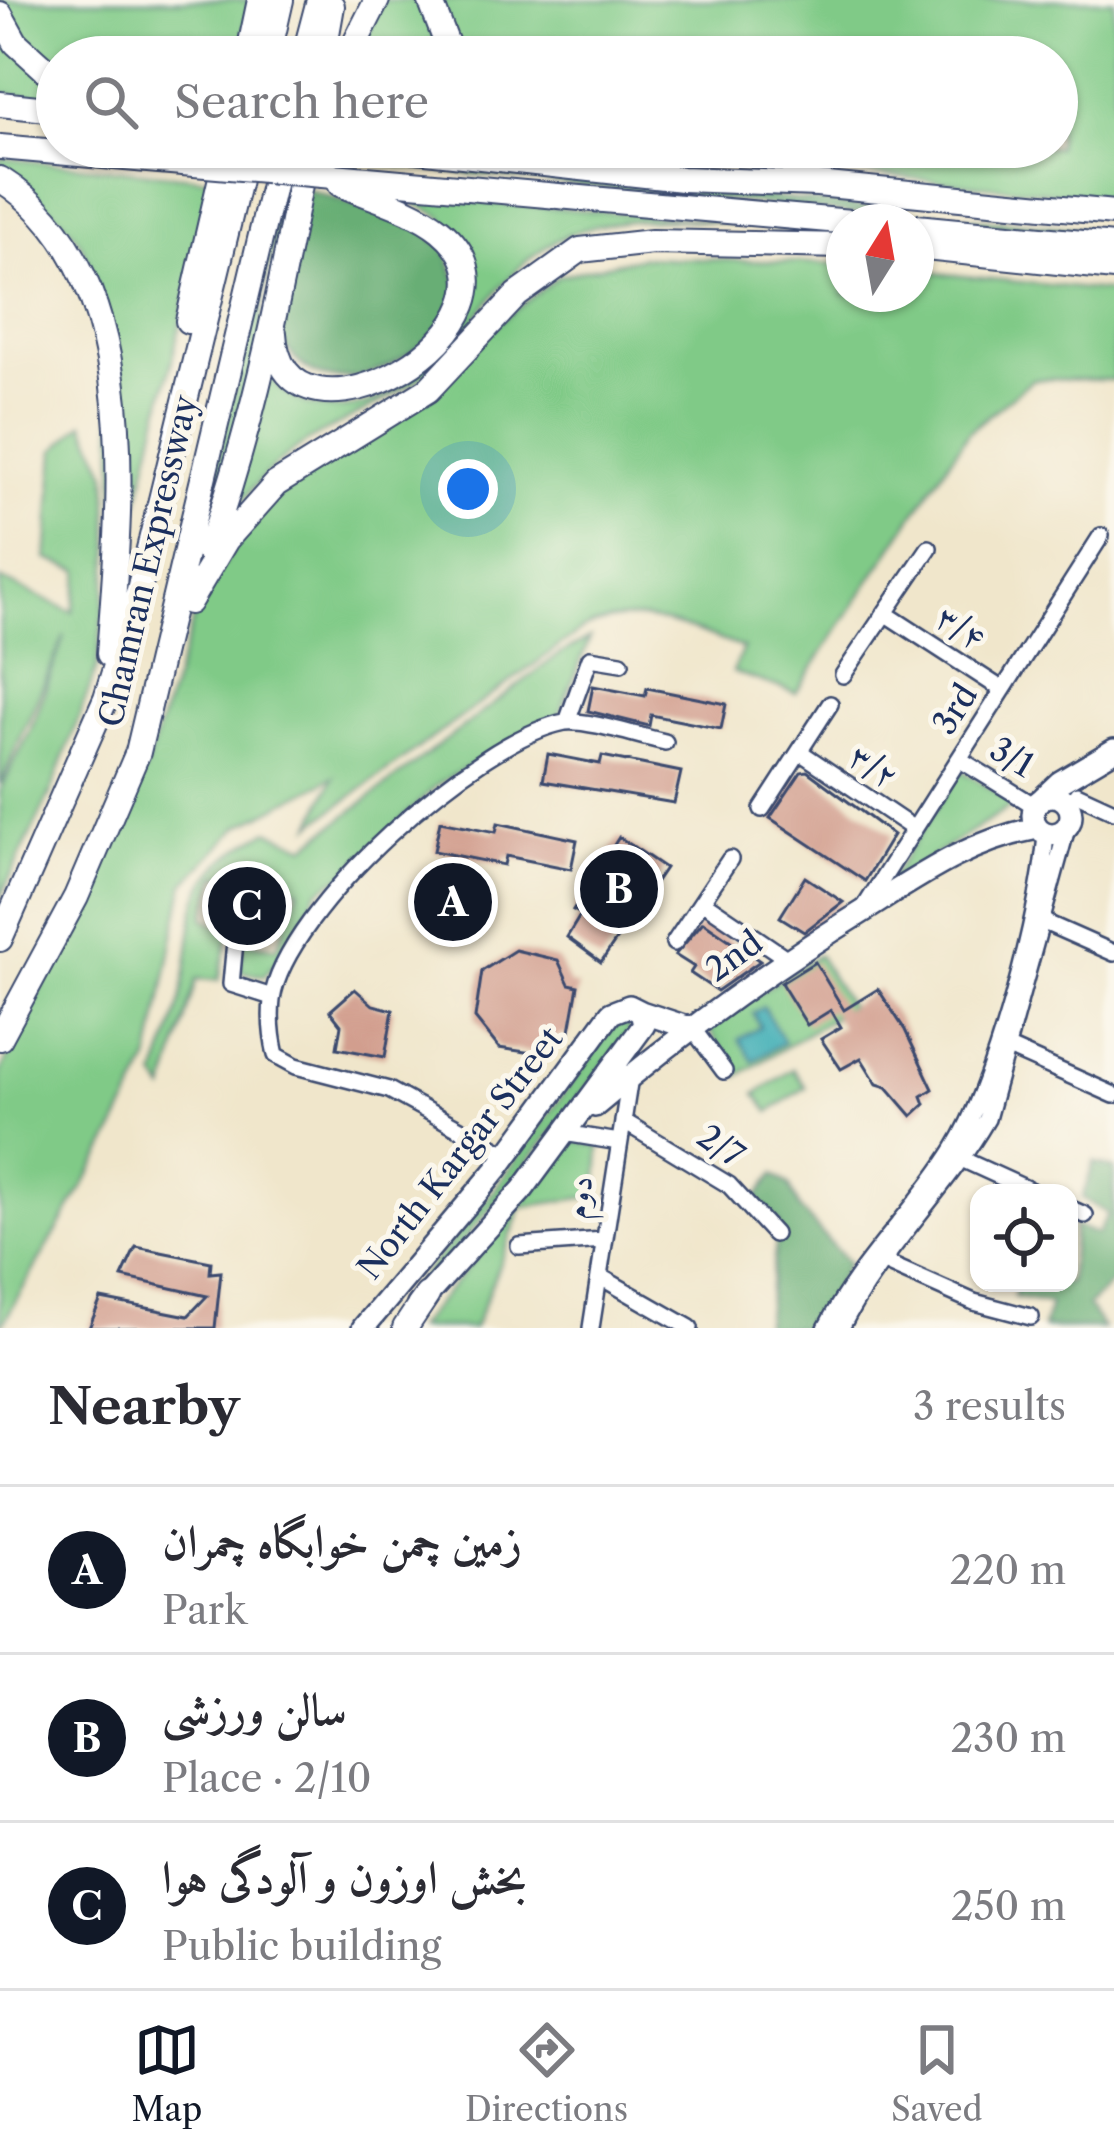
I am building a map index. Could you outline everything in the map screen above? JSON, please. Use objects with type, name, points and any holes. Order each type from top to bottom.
[{"type":"highway","points":[[252,36],[260,0]]},
{"type":"highway","points":[[273,36],[281,0]]},
{"type":"highway","points":[[310,36],[319,0]]},
{"type":"highway","points":[[327,36],[334,0]]},
{"type":"highway","points":[[359,36],[377,0]]},
{"type":"highway","points":[[430,0],[444,36]]},
{"type":"highway","points":[[0,14],[36,63]]},
{"type":"highway","points":[[0,104],[36,108]]},
{"type":"highway","points":[[0,147],[36,150]]},
{"type":"highway","points":[[106,698],[223,168]]},
{"type":"highway","points":[[235,168],[826,220]]},
{"type":"highway","name":"Chamran Expressway","points":[[0,940],[106,698],[138,594],[242,168]]},
{"type":"highway","name":"Chamran Expressway","points":[[0,1038],[110,819],[159,678],[173,591],[277,168]]},
{"type":"highway","points":[[159,678],[230,490],[274,324],[303,168]]},
{"type":"highway","points":[[581,168],[818,184],[1114,214]]},
{"type":"highway","points":[[651,168],[682,178]]},
{"type":"highway","points":[[274,324],[278,356],[295,376],[327,391],[358,392],[388,380],[434,344],[466,301],[463,263],[442,232],[322,176]]},
{"type":"highway","points":[[0,179],[54,223],[70,245],[101,325],[116,445],[119,530],[106,698]]},
{"type":"highway","points":[[934,229],[1114,246]]},
{"type":"highway","points":[[189,602],[226,540],[276,484],[428,390],[517,295],[580,250],[652,242],[826,246]]},
{"type":"highway","points":[[934,250],[1114,268]]},
{"type":"highway","points":[[401,1328],[427,1295]]},
{"type":"main road","points":[[1050,819],[1060,782],[1114,751]]},
{"type":"main road","points":[[1050,819],[1114,765]]},
{"type":"main road","name":"2nd","points":[[564,1133],[786,958],[958,852],[979,832],[1050,819]]},
{"type":"main road","name":"North Kargar Street","points":[[363,1328],[508,1155],[607,1018],[622,1006],[640,1021],[523,1190],[427,1295]]},
{"type":"main road","points":[[640,1021],[693,1029]]},
{"type":"street","name":"3rd","points":[[860,913],[1101,536]]},
{"type":"street","name":"۳/۴","points":[[843,675],[929,548]]},
{"type":"street","name":"۳/۴","points":[[886,614],[1003,690]]},
{"type":"street","points":[[567,722],[590,658],[621,663]]},
{"type":"street","name":"۳/۲","points":[[762,808],[830,704]]},
{"type":"street","points":[[508,1155],[389,1090],[296,1066],[276,1055],[272,997],[314,912],[420,805],[510,747],[567,722],[665,742]]},
{"type":"street","name":"۳/۲","points":[[800,752],[914,829]]},
{"type":"street","name":"3/1","points":[[958,759],[1050,819]]},
{"type":"street","points":[[1077,794],[1114,811]]},
{"type":"street","points":[[826,1328],[957,1157],[1003,1046],[1037,918],[1050,819]]},
{"type":"street","points":[[674,943],[730,859]]},
{"type":"street","points":[[702,901],[786,958]]},
{"type":"street","points":[[1037,918],[1114,953]]},
{"type":"street","points":[[236,932],[232,984],[272,997]]},
{"type":"street","points":[[693,1029],[724,1071]]},
{"type":"street","points":[[1003,1046],[1114,1095]]},
{"type":"street","name":"دوم","points":[[591,1328],[630,1077]]},
{"type":"street","name":"2/7","points":[[623,1121],[728,1185],[774,1234]]},
{"type":"street","points":[[564,1133],[620,1142]]},
{"type":"street","points":[[957,1157],[1016,1184]]},
{"type":"street","points":[[519,1246],[604,1240]]},
{"type":"street","points":[[877,1259],[974,1302],[1031,1317]]},
{"type":"street","points":[[841,1328],[877,1259]]},
{"type":"street","points":[[599,1276],[690,1328]]},
{"type":"green space","points":[[0,0],[251,0],[243,36],[36,36],[36,50],[5,15]]},
{"type":"green space","points":[[383,0],[419,0],[434,36],[363,36]]},
{"type":"green space","points":[[439,0],[1114,0],[1114,199],[811,168],[1078,168],[1078,36],[454,36]]},
{"type":"green space","points":[[0,29],[36,64],[36,97],[0,93]]},
{"type":"green space","points":[[0,158],[36,162],[36,168],[102,168],[215,179],[118,587],[108,355],[91,268],[69,228],[0,171]]},
{"type":"green space","points":[[409,168],[480,168],[837,204],[826,204],[826,211]]},
{"type":"green space","points":[[307,189],[419,226],[447,250],[459,287],[445,320],[420,345],[379,370],[335,378],[314,373],[296,360],[281,338]]},
{"type":"green space","points":[[281,193],[286,195],[261,324],[264,355],[275,381],[296,400],[331,408],[372,401],[407,379],[471,257],[442,217],[402,196],[826,229],[826,234],[641,220],[579,231],[556,241],[518,269],[426,373],[307,442],[270,470],[226,522],[189,580]]},
{"type":"green space","points":[[934,214],[1114,232],[1114,240],[934,222]]},
{"type":"green space","points":[[641,257],[826,263],[826,312],[934,312],[934,273],[1114,292],[1114,380],[1033,379],[969,431],[796,693],[733,672],[743,648],[663,622],[624,618],[604,622],[583,629],[312,825],[334,777],[238,827],[184,885],[150,1059],[109,1142],[0,1328],[0,1073],[145,770],[200,600],[258,511],[559,276]]},
{"type":"green space","points":[[84,423],[107,473],[110,552],[97,668],[51,792],[0,898],[0,791],[31,729],[65,635],[0,785],[0,579],[73,612],[80,571],[47,559],[55,450]]},
{"type":"green space","points":[[590,638],[559,715],[438,784],[344,875],[317,891],[292,944],[264,976],[239,971],[245,941],[277,948],[299,889],[217,876],[204,918],[230,931],[219,980],[197,979],[165,1091],[156,1077],[182,995],[193,917],[206,881],[219,864],[268,831],[306,846],[558,655]]},
{"type":"green space","points":[[961,770],[1015,804],[885,887]]},
{"type":"green space","points":[[426,884],[485,895],[478,922],[421,909]]},
{"type":"green space","points":[[818,955],[850,1007],[738,1076],[707,1026]]},
{"type":"green space","points":[[622,1014],[629,1019],[628,1035],[494,1205],[387,1328],[378,1328],[488,1198]]},
{"type":"green space","points":[[793,1069],[806,1087],[769,1112],[756,1094]]},
{"type":"green space","points":[[575,1141],[600,1147],[597,1196],[522,1207],[474,1328],[416,1328]]},
{"type":"green space","points":[[1094,1162],[1114,1169],[1114,1281],[1088,1306],[1103,1328],[1043,1328],[1050,1304],[1014,1297],[1015,1292],[1078,1292],[1078,1227],[1097,1234],[1108,1214],[1082,1198]]},
{"type":"green space","points":[[774,1174],[789,1185],[800,1209],[848,1263],[815,1328],[764,1328],[779,1223],[756,1198]]},
{"type":"water","points":[[763,1007],[784,1042],[753,1061],[739,1039],[760,1027],[753,1013]]},
{"type":"building","points":[[593,686],[645,696],[647,688],[726,704],[721,729],[651,715],[649,726],[588,711]]},
{"type":"building","points":[[548,754],[600,764],[602,756],[681,772],[674,803],[543,781]]},
{"type":"building","points":[[807,771],[893,835],[865,881],[770,818],[801,772]]},
{"type":"building","points":[[440,821],[496,832],[498,823],[577,840],[571,869],[506,856],[504,865],[434,851]]},
{"type":"building","points":[[619,837],[665,868],[601,962],[567,937],[581,914],[573,910]]},
{"type":"building","points":[[805,877],[843,902],[804,932],[780,917]]},
{"type":"building","points":[[703,922],[760,961],[717,991],[690,973],[694,967],[675,955]]},
{"type":"building","points":[[515,950],[558,960],[569,984],[578,986],[569,1036],[560,1035],[539,1054],[499,1048],[475,1018],[482,971]]},
{"type":"building","points":[[815,962],[844,1010],[878,989],[905,1030],[933,1089],[922,1096],[925,1104],[912,1116],[887,1087],[877,1084],[861,1058],[841,1069],[821,1039],[841,1027],[831,1010],[807,1025],[781,983]]},
{"type":"building","points":[[355,989],[373,1005],[393,1010],[385,1057],[337,1048],[341,1025],[330,1011]]},
{"type":"building","points":[[136,1247],[211,1262],[210,1273],[221,1272],[215,1328],[89,1328],[101,1299],[188,1316],[207,1296],[122,1277]]},
{"type":"place","name":"سالن ورزشی","points":[[619,889]]},
{"type":"place","name":"زمین چمن خوابگاه چمران","points":[[453,902]]},
{"type":"place","name":"بخش اوزون و آلودگی هوا","points":[[247,906]]}]
